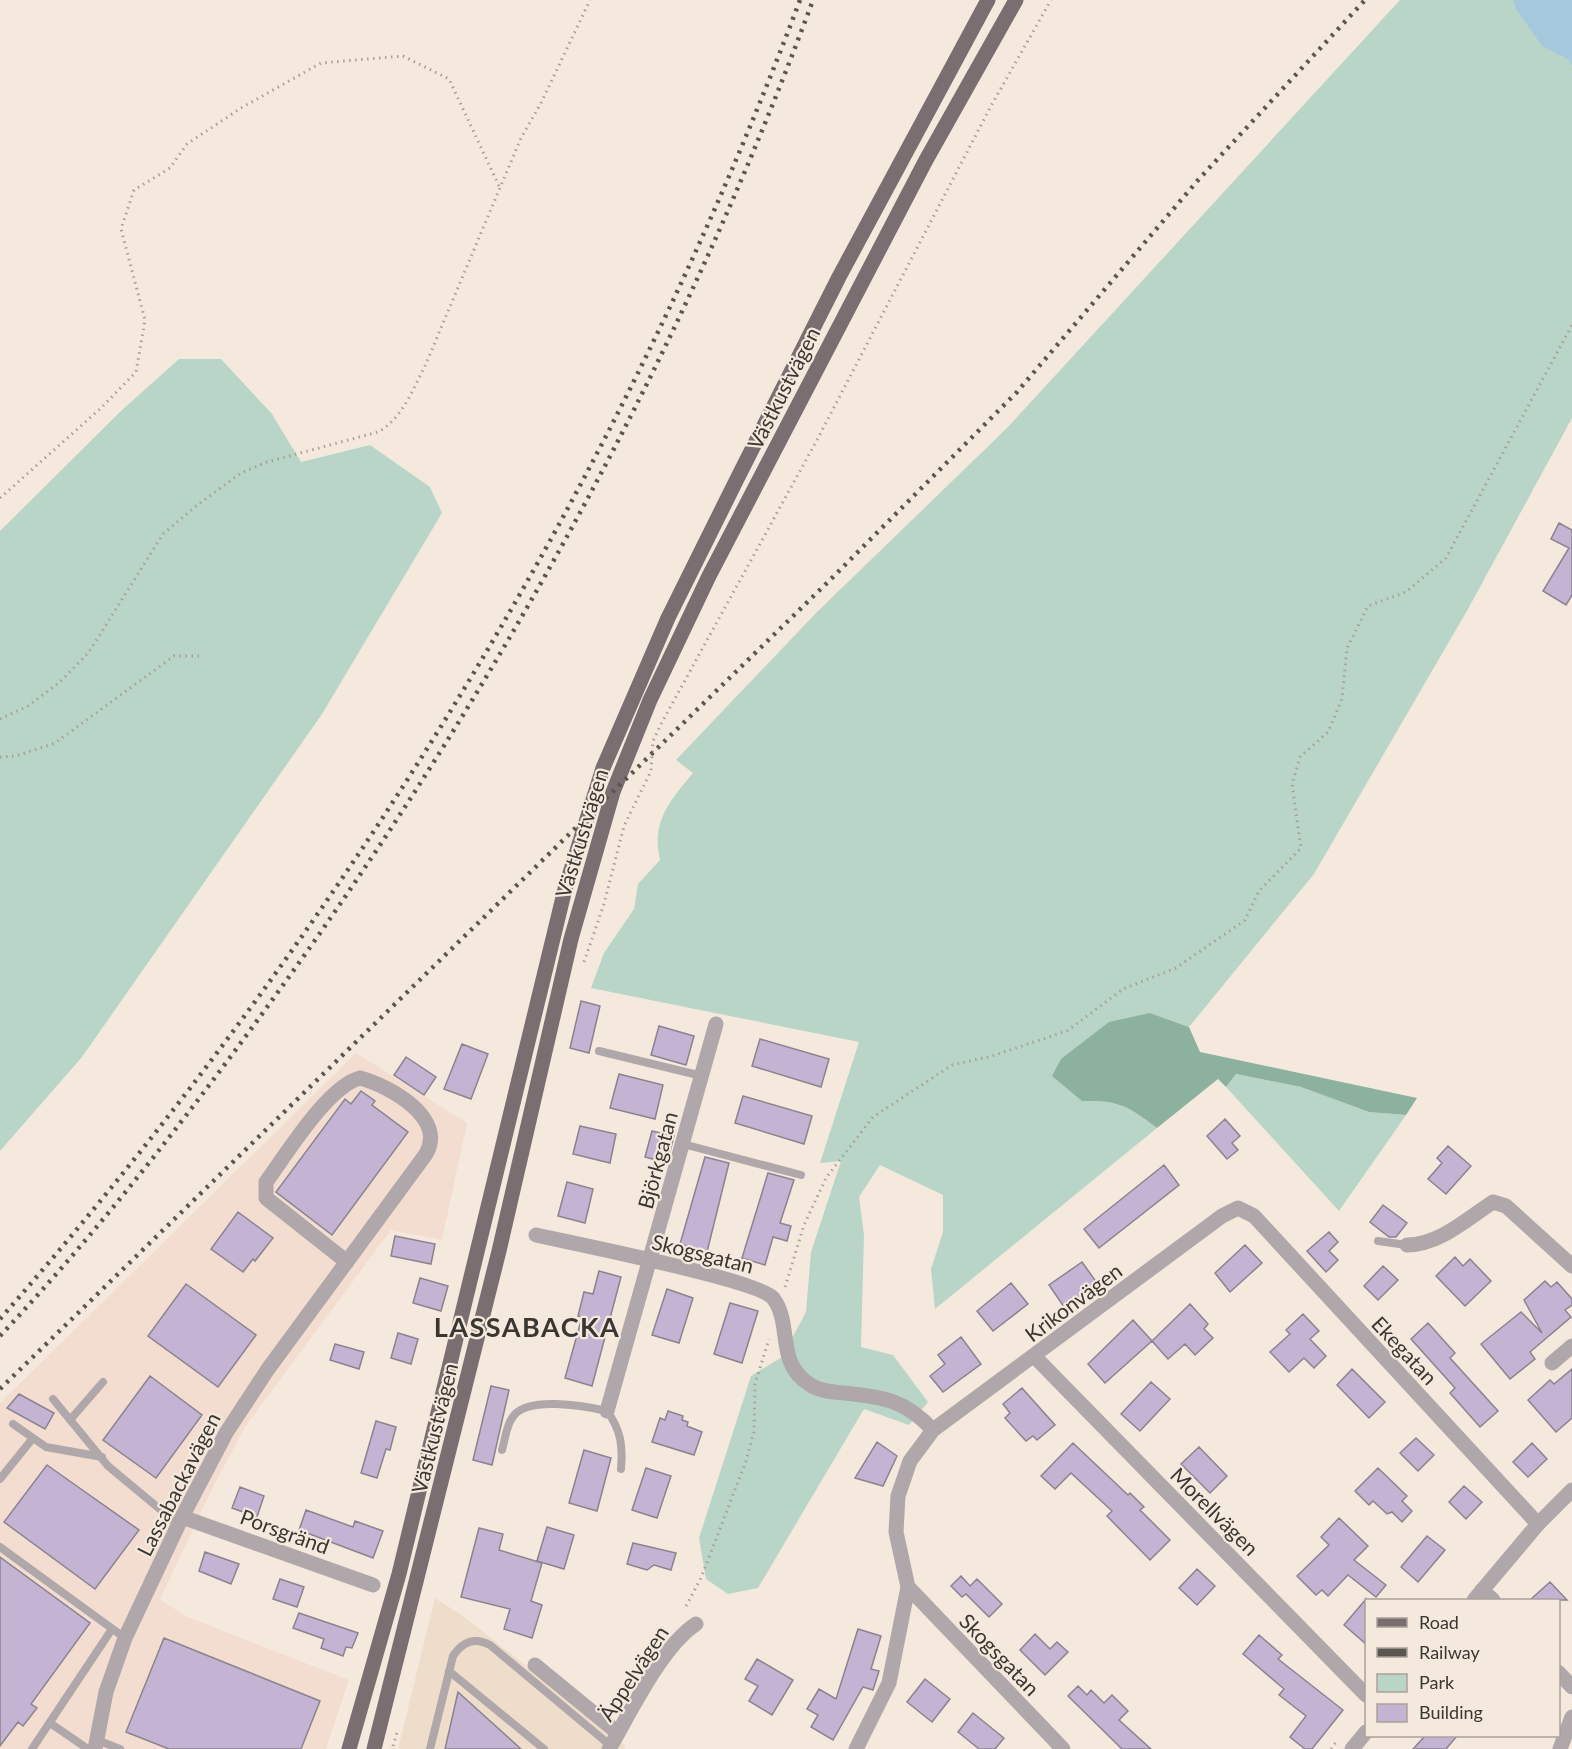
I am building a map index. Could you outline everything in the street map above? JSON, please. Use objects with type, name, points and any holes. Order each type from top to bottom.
[{"type":"main road","name":"Västkustvägen","points":[[349,1749],[399,1574],[565,889],[603,768],[668,618],[737,479],[839,277],[988,0]]},
{"type":"main road","name":"Västkustvägen","points":[[374,1749],[497,1262],[571,939],[613,792],[650,700],[709,576],[926,160],[1016,0]]},
{"type":"street","name":"Björkgatan","points":[[607,1411],[651,1262],[716,1024]]},
{"type":"street","name":"Lassabackavägen","points":[[93,1746],[119,1634],[245,1402],[426,1154],[432,1139],[423,1116],[385,1087],[360,1078],[339,1087],[327,1101],[266,1182],[264,1190],[266,1198],[347,1262]]},
{"type":"street","points":[[1407,1245],[1421,1245],[1447,1233],[1492,1202],[1506,1206],[1572,1266]]},
{"type":"street","name":"Krikonvägen","points":[[933,1430],[1035,1357],[1222,1216],[1238,1208]]},
{"type":"street","name":"Ekegatan","points":[[1238,1208],[1254,1216],[1538,1524]]},
{"type":"street","name":"Skogsgatan","points":[[536,1235],[754,1286],[773,1298],[778,1308]]},
{"type":"street","points":[[778,1308],[788,1358],[800,1377],[810,1385],[833,1392],[892,1400],[916,1414],[933,1430],[910,1461],[898,1496],[896,1532],[908,1587],[889,1683],[861,1747]]},
{"type":"street","points":[[1552,1363],[1572,1346]]},
{"type":"street","name":"Morellvägen","points":[[1035,1357],[1365,1694]]},
{"type":"street","points":[[1483,1597],[1538,1524],[1572,1490]]},
{"type":"street","name":"Porsgränd","points":[[180,1521],[373,1585]]},
{"type":"street","name":"Skogsgatan","points":[[908,1587],[1063,1749]]},
{"type":"street","name":"Äppelvägen","points":[[613,1743],[670,1648],[684,1632],[696,1624]]},
{"type":"street","points":[[535,1665],[613,1743]]},
{"type":"street","points":[[1560,1674],[1572,1687]]},
{"type":"street","points":[[1560,1749],[1572,1717]]},
{"type":"street","points":[[1352,1749],[1365,1733]]},
{"type":"lane","points":[[599,1051],[702,1076]]},
{"type":"lane","points":[[683,1144],[801,1175]]},
{"type":"lane","points":[[1378,1241],[1407,1245]]},
{"type":"lane","points":[[70,1419],[103,1382]]},
{"type":"lane","points":[[52,1399],[108,1466],[180,1521]]},
{"type":"lane","points":[[502,1450],[512,1417],[528,1407],[568,1404],[607,1411],[615,1422],[621,1437],[621,1469]]},
{"type":"lane","points":[[13,1424],[46,1447],[102,1457]]},
{"type":"lane","points":[[0,1479],[33,1438]]},
{"type":"lane","points":[[0,1547],[119,1634],[32,1749]]},
{"type":"lane","points":[[430,1749],[449,1671],[459,1647],[466,1642],[482,1641],[613,1743]]},
{"type":"lane","points":[[449,1671],[544,1749]]},
{"type":"lane","points":[[50,1723],[93,1746],[120,1749]]},
{"type":"path","points":[[0,719],[28,706],[60,682],[89,652],[106,628],[163,534],[232,480],[267,462],[378,432],[389,426],[408,399],[424,366],[499,186],[590,0]]},
{"type":"path","points":[[581,968],[604,904],[624,826],[651,771],[653,741],[661,724],[817,440],[991,106],[1051,0]]},
{"type":"path","points":[[0,498],[100,409],[136,372],[145,320],[121,229],[134,189],[170,168],[187,144],[241,108],[321,63],[403,56],[449,79],[499,186]]},
{"type":"path","points":[[686,1606],[701,1578],[746,1461],[754,1432],[755,1384],[804,1226],[826,1178],[873,1117],[952,1065],[992,1056],[1067,1031],[1123,989],[1176,968],[1245,920],[1259,891],[1300,848],[1292,784],[1300,757],[1328,732],[1333,721],[1342,699],[1347,648],[1368,606],[1406,592],[1446,558],[1572,325]]},
{"type":"path","points":[[0,757],[16,756],[55,743],[174,656],[203,656]]},
{"type":"path","points":[[392,1749],[399,1725]]},
{"type":"shaded area","points":[[356,1053],[467,1123],[442,1240],[391,1230],[245,1427],[210,1493],[160,1599],[185,1616],[349,1680],[326,1749],[0,1749],[0,1403]]},
{"type":"shaded area","points":[[435,1598],[463,1616],[549,1684],[626,1746],[624,1749],[398,1749]]},
{"type":"green space","points":[[1400,0],[1572,0],[1572,418],[1468,609],[1314,874],[1189,1027],[1150,1013],[1082,1101],[1114,1103],[1138,1114],[1157,1128],[935,1309],[931,1269],[943,1232],[943,1195],[880,1165],[859,1197],[864,1235],[861,1347],[893,1355],[928,1402],[909,1425],[864,1409],[758,1588],[728,1594],[706,1579],[699,1538],[751,1376],[782,1357],[806,1312],[811,1252],[841,1161],[820,1163],[859,1042],[591,988],[604,953],[634,909],[638,884],[660,860],[658,834],[664,812],[693,773],[676,760],[816,613],[1008,427]]},
{"type":"green space","points":[[179,359],[221,359],[272,414],[301,462],[370,445],[430,487],[442,513],[322,714],[82,1057],[0,1151],[0,531],[122,410]]},
{"type":"green space","points":[[1150,1013],[1189,1027],[1200,1052],[1417,1098],[1406,1115],[1369,1112],[1301,1087],[1236,1074],[1226,1087],[1218,1079],[1157,1128],[1138,1114],[1114,1103],[1082,1101],[1052,1076],[1061,1059],[1109,1022]]},
{"type":"green space","points":[[1236,1074],[1301,1087],[1369,1112],[1406,1115],[1339,1211],[1226,1087]]},
{"type":"water","points":[[1513,0],[1572,0],[1572,66],[1569,60],[1542,46],[1516,9]]},
{"type":"building","points":[[1559,523],[1572,530],[1572,595],[1566,605],[1543,591],[1569,548],[1551,539]]},
{"type":"building","points":[[581,1001],[600,1006],[589,1053],[570,1048]]},
{"type":"building","points":[[659,1026],[694,1036],[686,1065],[651,1055]]},
{"type":"building","points":[[760,1039],[829,1059],[821,1087],[752,1066]]},
{"type":"building","points":[[462,1044],[488,1054],[471,1099],[444,1089]]},
{"type":"building","points":[[406,1057],[436,1077],[424,1095],[394,1075]]},
{"type":"building","points":[[619,1074],[663,1085],[655,1119],[610,1108]]},
{"type":"building","points":[[361,1091],[375,1101],[372,1105],[408,1132],[332,1235],[276,1192],[345,1099],[351,1104]]},
{"type":"building","points":[[743,1096],[812,1116],[804,1144],[735,1123]]},
{"type":"building","points":[[1225,1119],[1240,1136],[1232,1143],[1238,1150],[1227,1159],[1207,1136]]},
{"type":"building","points":[[580,1126],[616,1134],[610,1163],[573,1154]]},
{"type":"building","points":[[652,1131],[674,1136],[667,1163],[645,1157]]},
{"type":"building","points":[[1448,1146],[1471,1166],[1446,1194],[1428,1179],[1442,1163],[1437,1158]]},
{"type":"building","points":[[705,1157],[729,1163],[707,1252],[680,1244]]},
{"type":"building","points":[[1164,1165],[1179,1185],[1099,1248],[1084,1229]]},
{"type":"building","points":[[768,1173],[794,1180],[780,1223],[791,1226],[787,1241],[773,1237],[765,1265],[742,1258]]},
{"type":"building","points":[[567,1182],[593,1189],[585,1223],[558,1216]]},
{"type":"building","points":[[1383,1205],[1407,1223],[1396,1237],[1389,1237],[1370,1222]]},
{"type":"building","points":[[238,1212],[273,1238],[243,1272],[211,1249]]},
{"type":"building","points":[[1329,1232],[1338,1242],[1329,1251],[1338,1260],[1326,1272],[1307,1251]]},
{"type":"building","points":[[395,1236],[435,1244],[431,1264],[391,1256]]},
{"type":"building","points":[[1245,1245],[1262,1263],[1230,1292],[1215,1273]]},
{"type":"building","points":[[1455,1257],[1463,1266],[1470,1259],[1491,1281],[1465,1306],[1436,1276]]},
{"type":"building","points":[[1082,1262],[1097,1283],[1064,1307],[1049,1285]]},
{"type":"building","points":[[1383,1266],[1398,1280],[1378,1300],[1364,1286]]},
{"type":"building","points":[[599,1271],[621,1277],[592,1386],[565,1378],[582,1317],[578,1316],[584,1292],[593,1294]]},
{"type":"building","points":[[420,1278],[448,1286],[441,1311],[413,1303]]},
{"type":"building","points":[[1545,1281],[1551,1287],[1557,1282],[1572,1299],[1572,1305],[1565,1310],[1571,1317],[1530,1352],[1535,1359],[1510,1379],[1481,1344],[1521,1312],[1542,1333],[1524,1300]]},
{"type":"building","points":[[1011,1283],[1028,1304],[993,1331],[977,1311]]},
{"type":"building","points":[[186,1284],[256,1335],[218,1387],[148,1336]]},
{"type":"building","points":[[667,1289],[693,1298],[679,1343],[652,1335]]},
{"type":"building","points":[[730,1303],[758,1311],[742,1363],[714,1354]]},
{"type":"building","points":[[1190,1304],[1208,1324],[1204,1329],[1213,1338],[1195,1355],[1185,1344],[1168,1359],[1152,1341]]},
{"type":"building","points":[[1303,1314],[1319,1331],[1310,1339],[1326,1356],[1314,1368],[1304,1358],[1289,1372],[1270,1352],[1290,1334],[1286,1330]]},
{"type":"building","points":[[1133,1320],[1152,1341],[1105,1383],[1088,1364]]},
{"type":"building","points":[[1428,1323],[1455,1353],[1450,1358],[1498,1411],[1480,1427],[1450,1393],[1455,1388],[1411,1339]]},
{"type":"building","points":[[398,1333],[418,1339],[411,1364],[391,1358]]},
{"type":"building","points":[[961,1337],[981,1364],[943,1392],[930,1376],[945,1364],[938,1355]]},
{"type":"building","points":[[335,1344],[364,1352],[359,1369],[330,1360]]},
{"type":"building","points":[[1352,1369],[1385,1402],[1369,1418],[1337,1385]]},
{"type":"building","points":[[1572,1369],[1572,1418],[1556,1432],[1528,1400],[1550,1380],[1554,1384]]},
{"type":"building","points":[[150,1376],[202,1415],[156,1478],[103,1440]]},
{"type":"building","points":[[1151,1382],[1170,1399],[1140,1431],[1121,1414]]},
{"type":"building","points":[[491,1386],[509,1390],[492,1465],[473,1460]]},
{"type":"building","points":[[1022,1388],[1055,1425],[1037,1440],[1033,1436],[1026,1441],[1005,1418],[1010,1413],[1003,1404]]},
{"type":"building","points":[[19,1394],[54,1413],[45,1429],[7,1408]]},
{"type":"building","points":[[668,1411],[683,1416],[682,1420],[688,1422],[687,1426],[702,1432],[694,1455],[652,1442],[660,1418],[665,1420]]},
{"type":"building","points":[[376,1421],[396,1427],[390,1450],[386,1449],[377,1478],[361,1473]]},
{"type":"building","points":[[1416,1438],[1434,1455],[1418,1471],[1400,1453]]},
{"type":"building","points":[[877,1442],[897,1456],[883,1486],[855,1478]]},
{"type":"building","points":[[1073,1443],[1144,1507],[1140,1510],[1170,1540],[1150,1560],[1107,1516],[1112,1511],[1071,1473],[1055,1489],[1041,1476]]},
{"type":"building","points":[[1532,1443],[1547,1459],[1528,1477],[1513,1462]]},
{"type":"building","points":[[1199,1447],[1227,1476],[1210,1493],[1181,1464]]},
{"type":"building","points":[[584,1450],[611,1458],[597,1511],[569,1503]]},
{"type":"building","points":[[47,1465],[139,1530],[95,1589],[4,1522]]},
{"type":"building","points":[[646,1468],[671,1476],[657,1518],[632,1510]]},
{"type":"building","points":[[1378,1468],[1407,1496],[1402,1501],[1412,1511],[1402,1522],[1392,1512],[1387,1514],[1373,1501],[1369,1505],[1355,1491]]},
{"type":"building","points":[[1464,1486],[1482,1502],[1466,1519],[1449,1502]]},
{"type":"building","points":[[240,1487],[264,1496],[257,1517],[232,1508]]},
{"type":"building","points":[[306,1510],[353,1527],[355,1521],[383,1531],[373,1558],[299,1530]]},
{"type":"building","points":[[1339,1518],[1368,1546],[1354,1560],[1386,1585],[1376,1597],[1348,1575],[1328,1596],[1322,1590],[1316,1595],[1297,1576],[1329,1545],[1321,1537]]},
{"type":"building","points":[[547,1527],[574,1535],[564,1569],[537,1561]]},
{"type":"building","points":[[479,1528],[503,1534],[499,1550],[542,1563],[531,1601],[542,1605],[532,1638],[504,1629],[510,1609],[461,1597]]},
{"type":"building","points":[[1427,1536],[1445,1550],[1418,1582],[1401,1567]]},
{"type":"building","points":[[633,1543],[676,1553],[671,1570],[654,1565],[647,1570],[627,1564]]},
{"type":"building","points":[[205,1552],[239,1564],[231,1584],[199,1571]]},
{"type":"building","points":[[0,1557],[90,1623],[31,1704],[37,1708],[23,1726],[18,1722],[0,1746]]},
{"type":"building","points":[[1197,1569],[1215,1586],[1197,1605],[1179,1588]]},
{"type":"building","points":[[961,1576],[970,1586],[977,1579],[1002,1604],[989,1617],[966,1594],[962,1597],[951,1586]]},
{"type":"building","points":[[280,1579],[304,1587],[297,1607],[273,1599]]},
{"type":"building","points":[[1550,1582],[1567,1600],[1560,1599],[1531,1599]]},
{"type":"building","points":[[1365,1600],[1365,1643],[1344,1625]]},
{"type":"building","points":[[299,1613],[358,1633],[352,1648],[346,1647],[343,1656],[321,1648],[324,1639],[293,1628]]},
{"type":"building","points":[[858,1629],[881,1636],[871,1669],[879,1671],[873,1690],[863,1687],[833,1740],[811,1727],[818,1715],[807,1709],[819,1689],[836,1699]]},
{"type":"building","points":[[1035,1634],[1050,1649],[1057,1642],[1068,1652],[1045,1675],[1020,1650]]},
{"type":"building","points":[[1259,1635],[1282,1655],[1278,1659],[1343,1710],[1312,1749],[1305,1749],[1290,1737],[1306,1716],[1279,1695],[1284,1689],[1243,1654]]},
{"type":"building","points":[[164,1638],[320,1701],[301,1749],[169,1749],[126,1732]]},
{"type":"building","points":[[757,1659],[793,1680],[772,1715],[749,1701],[758,1686],[745,1679]]},
{"type":"building","points":[[925,1679],[950,1699],[932,1722],[907,1702]]},
{"type":"building","points":[[1078,1686],[1087,1695],[1091,1690],[1104,1703],[1112,1695],[1128,1711],[1119,1720],[1151,1749],[1122,1749],[1068,1696]]},
{"type":"building","points":[[458,1692],[521,1749],[445,1749]]},
{"type":"building","points":[[973,1713],[1004,1738],[995,1749],[979,1749],[958,1732]]},
{"type":"building","points":[[1424,1737],[1456,1737],[1446,1749],[1413,1749]]},
{"type":"railway","points":[[0,1319],[125,1171],[244,1017],[355,859],[460,696],[557,528],[646,356],[727,180],[800,0]]},
{"type":"railway","points":[[0,1336],[41,1292],[119,1200],[230,1057],[301,960],[378,848],[452,733],[522,616],[651,376],[709,252],[763,127],[813,0]]},
{"type":"railway","points":[[0,1389],[829,581],[1017,392],[1199,179],[1365,0]]},
{"type":"district","name":"LASSABACKA","points":[[527,1326]]}]
